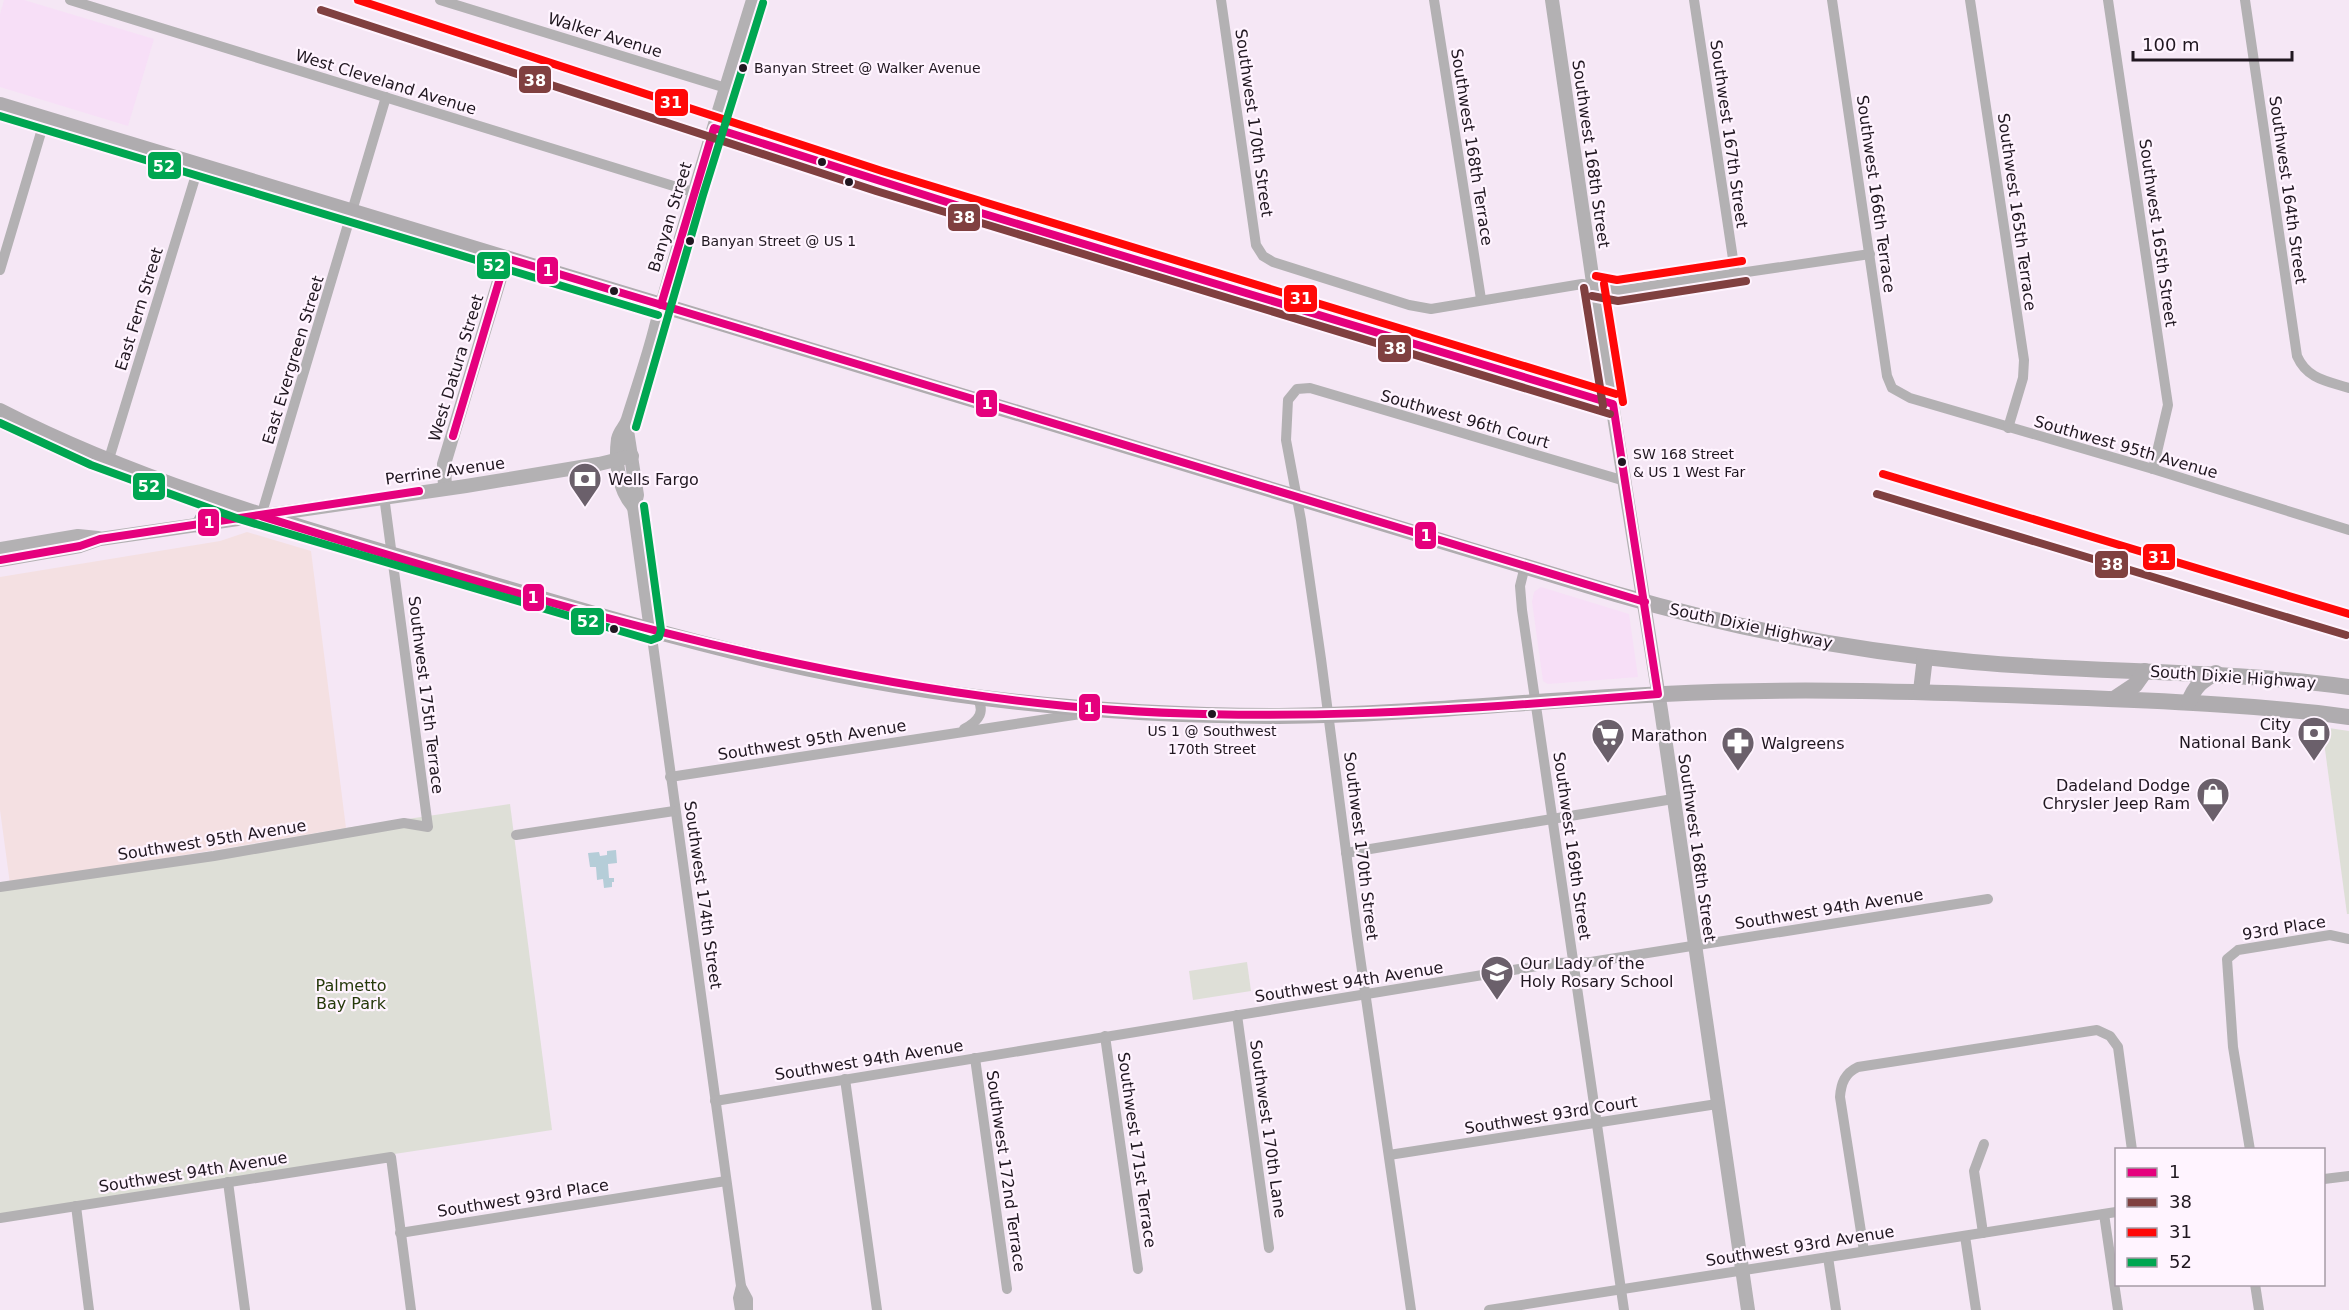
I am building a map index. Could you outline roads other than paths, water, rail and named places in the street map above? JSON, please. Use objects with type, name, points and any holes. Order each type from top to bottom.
[{"type":"highway","name":"South Dixie Highway","points":[[0,105],[1645,602],[1781,636],[1925,657],[2029,666],[2216,673],[2349,687]]},
{"type":"highway","name":"South Dixie Highway","points":[[0,411],[108,462],[261,516],[392,555],[651,630],[806,668],[975,695],[1166,713],[1327,715],[1536,704],[1658,694],[1790,689],[1921,691],[2189,702],[2349,717]]},
{"type":"highway","points":[[199,525],[206,513],[201,496]]},
{"type":"highway","points":[[1921,691],[1925,657]]},
{"type":"highway","points":[[2114,699],[2135,685],[2145,671]]},
{"type":"highway","points":[[2189,702],[2193,691],[2202,680],[2216,673]]},
{"type":"street","name":"West Cleveland Avenue","points":[[70,0],[693,192]]},
{"type":"street","name":"Walker Avenue","points":[[440,0],[726,88]]},
{"type":"street","name":"Banyan Street","points":[[634,507],[637,495],[626,424],[693,192],[753,0]]},
{"type":"street","name":"Southwest 170th Street","points":[[1221,0],[1258,250],[1272,262],[1417,307],[1439,309],[1481,299]]},
{"type":"street","name":"Southwest 168th Terrace","points":[[1434,0],[1481,299]]},
{"type":"street","name":"Southwest 168th Street","points":[[1552,0],[1594,286],[1645,602],[1748,1310]]},
{"type":"street","name":"Southwest 167th Street","points":[[1694,0],[1735,272]]},
{"type":"street","name":"Southwest 166th Terrace","points":[[1833,0],[1887,376],[1895,391]]},
{"type":"street","name":"Southwest 165th Terrace","points":[[1970,0],[2024,360],[2023,378],[2008,428]]},
{"type":"street","name":"Southwest 165th Street","points":[[2108,0],[2168,405],[2153,469]]},
{"type":"street","name":"Southwest 164th Street","points":[[2245,0],[2297,356],[2304,368],[2315,378],[2349,388]]},
{"type":"street","name":"East Evergreen Street","points":[[261,516],[386,98]]},
{"type":"street","points":[[0,270],[45,119]]},
{"type":"street","name":"East Fern Street","points":[[108,462],[199,165]]},
{"type":"street","points":[[1481,299],[1582,284],[1617,291],[1870,254]]},
{"type":"street","name":"West Datura Street","points":[[446,488],[444,464],[506,258]]},
{"type":"street","name":"Southwest 170th Street","points":[[1297,389],[1288,400],[1286,440],[1321,659],[1346,853],[1411,1310]]},
{"type":"street","name":"Southwest 96th Court","points":[[1297,389],[1317,390],[1625,481]]},
{"type":"street","name":"Southwest 95th Avenue","points":[[1895,391],[1910,398],[2153,469],[2349,530]]},
{"type":"street","name":"Banyan Street","points":[[626,424],[621,428],[618,440],[618,460],[622,489],[634,507]]},
{"type":"street","name":"Perrine Avenue","points":[[100,539],[501,480],[632,456]]},
{"type":"street","name":"Southwest 175th Terrace","points":[[384,496],[428,827]]},
{"type":"street","name":"Southwest 174th Street","points":[[634,507],[726,1181],[741,1286],[748,1299],[748,1310]]},
{"type":"street","points":[[0,549],[78,536],[100,539]]},
{"type":"street","points":[[0,560],[80,546],[100,539]]},
{"type":"street","name":"Southwest 169th Street","points":[[1526,566],[1520,597],[1624,1310]]},
{"type":"street","points":[[959,732],[976,723],[981,716],[980,702],[975,695]]},
{"type":"street","name":"Southwest 95th Avenue","points":[[670,777],[1110,709]]},
{"type":"street","points":[[1346,853],[1673,799]]},
{"type":"street","points":[[516,835],[674,811]]},
{"type":"street","name":"Southwest 95th Avenue","points":[[0,887],[214,856],[404,823],[428,827]]},
{"type":"street","name":"Southwest 94th Avenue","points":[[715,1101],[1556,963],[1694,945],[1988,899]]},
{"type":"street","name":"93rd Place","points":[[2250,1148],[2233,1047],[2227,959],[2238,950],[2337,934],[2349,939]]},
{"type":"street","name":"Southwest 170th Lane","points":[[1237,1015],[1269,1248]]},
{"type":"street","points":[[1864,1251],[1840,1097],[1842,1081],[1853,1070],[1873,1064],[2093,1029],[2110,1036],[2119,1050],[2132,1148]]},
{"type":"street","name":"Southwest 171st Terrace","points":[[1105,1036],[1138,1269]]},
{"type":"street","name":"Southwest 172nd Terrace","points":[[975,1058],[1007,1289]]},
{"type":"street","points":[[845,1079],[877,1310]]},
{"type":"street","name":"Southwest 93rd Court","points":[[1389,1155],[1717,1104]]},
{"type":"street","points":[[1983,1233],[1974,1171],[1984,1144]]},
{"type":"street","name":"Southwest 94th Avenue","points":[[0,1218],[391,1157],[400,1233]]},
{"type":"street","points":[[2325,1179],[2349,1176]]},
{"type":"street","name":"Southwest 93rd Place","points":[[400,1233],[726,1181]]},
{"type":"street","points":[[228,1182],[245,1310]]},
{"type":"street","points":[[76,1206],[89,1310]]},
{"type":"street","name":"Southwest 93rd Avenue","points":[[1489,1310],[2115,1212]]},
{"type":"street","points":[[2104,1214],[2118,1310]]},
{"type":"street","points":[[400,1233],[411,1310]]},
{"type":"street","points":[[1965,1236],[1976,1310]]},
{"type":"street","points":[[1828,1257],[1836,1310]]},
{"type":"street","name":"Southwest 174th Street","points":[[740,1310],[738,1298],[741,1286]]},
{"type":"street","points":[[2255,1286],[2259,1310]]},
{"type":"water","points":[[616,850],[617,863],[608,864],[609,878],[614,878],[614,882],[612,882],[612,887],[604,888],[603,879],[597,880],[596,867],[590,867],[588,853],[599,852],[600,856],[607,855],[607,851]]},
{"type":"place","name":"Banyan Street @ Walker Avenue","points":[[743,68]]},
{"type":"place","name":"Banyan Street @ US 1","points":[[690,241]]},
{"type":"place","name":"SW 168 Street & US 1 West Far","points":[[1622,462]]},
{"type":"place","name":"Wells Fargo","points":[[585,508]]},
{"type":"place","name":"US 1 @ Southwest 170th Street","points":[[1212,714]]},
{"type":"place","name":"City National Bank","points":[[2314,762]]},
{"type":"place","name":"Marathon","points":[[1608,764]]},
{"type":"place","name":"Walgreens","points":[[1738,772]]},
{"type":"place","name":"Dadeland Dodge Chrysler Jeep Ram","points":[[2213,823]]},
{"type":"place","name":"Our Lady of the Holy Rosary School","points":[[1497,1001]]},
{"type":"park label","name":"Palmetto Bay Park","points":[[351,994]]}]
